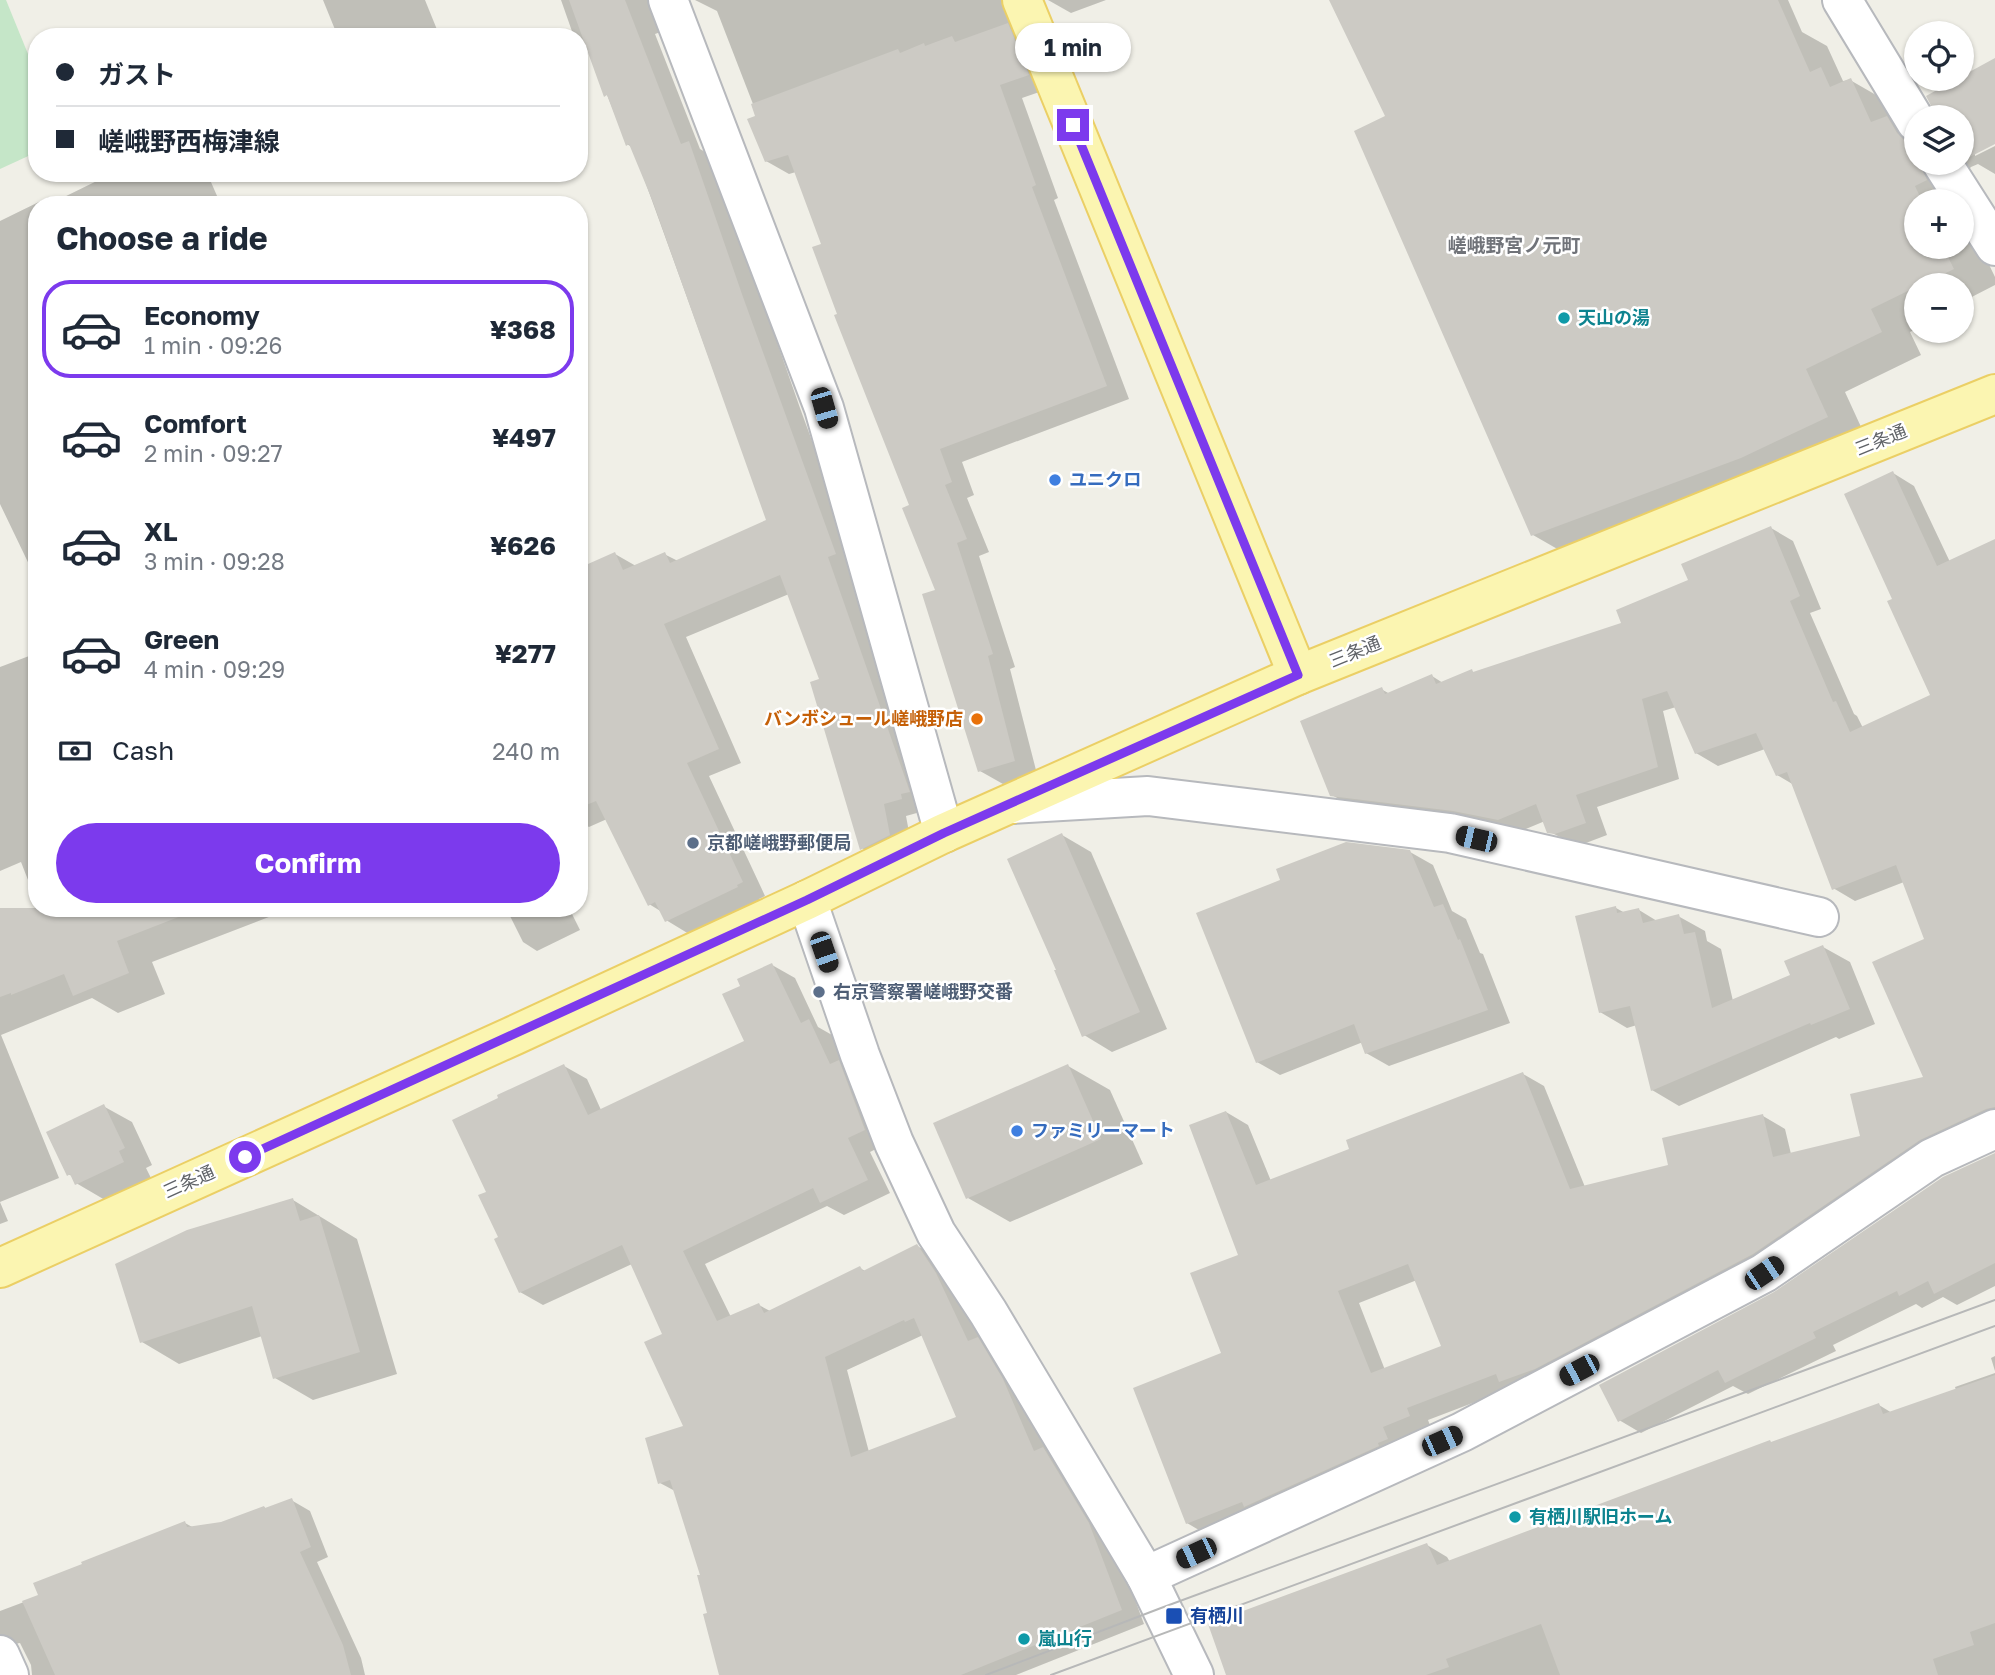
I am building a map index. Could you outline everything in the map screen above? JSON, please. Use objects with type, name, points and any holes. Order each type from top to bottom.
[{"type":"main road","points":[[1022,0],[1298,675]]},
{"type":"main road","name":"三条通","points":[[0,1268],[528,1029],[807,900],[944,833],[1298,675],[1995,394]]},
{"type":"street","points":[[668,0],[824,408],[944,833]]},
{"type":"street","points":[[1842,0],[1906,105]]},
{"type":"street","points":[[1950,175],[1995,246]]},
{"type":"street","points":[[1013,804],[1148,796],[1450,833],[1819,917]]},
{"type":"street","points":[[807,900],[874,1093],[936,1233],[988,1312],[1146,1576],[1194,1675]]},
{"type":"street","points":[[1146,1576],[1462,1432],[1764,1273],[1932,1158],[1995,1129]]},
{"type":"street","points":[[0,1656],[9,1675]]},
{"type":"green space","points":[[0,0],[6,0],[28,54],[28,156],[0,169]]},
{"type":"building","points":[[569,0],[625,0],[681,144],[689,141],[836,554],[828,557],[910,792],[901,794],[902,799],[884,804],[890,835],[860,850],[810,682],[819,679],[780,575],[664,624],[719,749],[687,763],[743,882],[737,885],[738,887],[665,922],[655,902],[648,906],[596,801],[588,804],[588,564],[615,552],[623,570],[665,552],[670,563],[766,520],[653,202],[629,144],[626,146],[607,95],[604,97],[588,53],[588,28],[579,28]]},
{"type":"building","points":[[1329,0],[1778,0],[1810,72],[1821,67],[1830,87],[1851,78],[1871,122],[1887,116],[1904,140],[1904,175],[1925,175],[1927,180],[1915,186],[1916,189],[1904,189],[1904,259],[1949,259],[1954,269],[1946,273],[1904,273],[1904,293],[1871,309],[1882,332],[1806,369],[1828,417],[1741,458],[1531,536],[1354,131],[1385,116]]},
{"type":"building","points":[[1008,23],[1029,75],[1000,85],[1036,185],[1032,187],[1107,386],[940,449],[952,482],[945,485],[967,539],[957,543],[993,654],[988,656],[1015,761],[978,772],[922,594],[935,590],[902,508],[909,505],[834,315],[837,314],[812,247],[821,244],[788,155],[765,162],[747,119],[755,116],[751,104],[898,49],[900,53],[952,36],[955,42]]},
{"type":"building","points":[[1995,58],[1995,144],[1974,155],[1974,105],[1931,105],[1926,96],[1935,91],[1974,91],[1974,69]]},
{"type":"building","points":[[1893,471],[1937,566],[1995,539],[1995,1107],[1920,1140],[1753,1254],[1535,1369],[1499,1382],[1496,1374],[1407,1408],[1410,1416],[1383,1427],[1388,1439],[1378,1443],[1379,1446],[1244,1507],[1242,1502],[1186,1524],[1133,1388],[1221,1353],[1190,1273],[1238,1255],[1189,1125],[1226,1111],[1256,1185],[1349,1149],[1346,1140],[1523,1072],[1570,1189],[1668,1165],[1662,1138],[1763,1114],[1773,1157],[1860,1136],[1850,1094],[1923,1077],[1872,962],[1924,939],[1896,865],[1832,890],[1787,772],[1776,776],[1756,733],[1695,754],[1667,691],[1642,699],[1658,767],[1576,795],[1586,823],[1555,834],[1547,833],[1536,804],[1498,820],[1453,811],[1330,796],[1300,721],[1382,687],[1385,694],[1432,674],[1436,684],[1472,669],[1473,672],[1621,623],[1616,610],[1688,580],[1681,564],[1771,526],[1800,596],[1790,601],[1833,702],[1836,701],[1850,732],[1930,695],[1887,601],[1892,599],[1844,494]],"holes":[[[1408,1264],[1441,1346],[1371,1373],[1338,1291]]]},
{"type":"building","points":[[1062,833],[1140,1012],[1082,1037],[1007,859]]},
{"type":"building","points":[[1346,842],[1410,850],[1434,907],[1443,904],[1488,1010],[1365,1054],[1354,1024],[1256,1063],[1196,913],[1280,880],[1276,869]]},
{"type":"building","points":[[1616,906],[1617,913],[1639,908],[1643,923],[1679,914],[1684,934],[1695,932],[1712,1008],[1790,975],[1784,961],[1823,945],[1850,1009],[1811,1025],[1810,1023],[1651,1091],[1630,1006],[1599,1013],[1575,916]]},
{"type":"building","points":[[0,908],[28,908],[28,917],[179,917],[117,941],[129,973],[73,996],[64,974],[0,997]]},
{"type":"building","points":[[772,963],[801,1023],[809,1019],[830,1064],[839,1060],[865,1130],[848,1138],[868,1180],[820,1203],[813,1188],[683,1251],[717,1321],[759,1303],[764,1313],[860,1266],[863,1271],[917,1244],[936,1273],[968,1341],[978,1337],[1003,1379],[1034,1451],[1043,1447],[1089,1523],[1122,1610],[961,1675],[719,1675],[703,1614],[707,1613],[697,1575],[700,1575],[670,1480],[658,1484],[645,1438],[683,1426],[644,1342],[662,1334],[622,1245],[519,1293],[494,1239],[498,1237],[478,1195],[486,1192],[452,1120],[498,1098],[497,1095],[564,1064],[588,1115],[744,1041],[722,994],[740,986],[737,979]],"holes":[[[914,1318],[956,1417],[851,1457],[825,1357],[904,1320],[905,1322]]]},
{"type":"building","name":"ファミリーマート","points":[[1068,1064],[1101,1139],[966,1199],[933,1123]]},
{"type":"building","points":[[104,1104],[125,1148],[119,1151],[124,1162],[75,1185],[70,1174],[67,1176],[46,1132]]},
{"type":"building","points":[[1995,1153],[1995,1263],[1934,1294],[1928,1281],[1899,1296],[1897,1291],[1813,1332],[1816,1338],[1725,1383],[1718,1370],[1618,1422],[1599,1385],[1774,1292],[1943,1177]]},
{"type":"building","points":[[293,1198],[300,1221],[319,1215],[360,1352],[273,1379],[252,1306],[140,1343],[115,1264],[187,1230]]},
{"type":"building","points":[[1995,1375],[1995,1623],[1970,1632],[1974,1645],[1933,1659],[1938,1675],[1560,1675],[1541,1624],[1446,1659],[1449,1667],[1426,1675],[1226,1675],[1208,1624],[1427,1543],[1437,1565],[1770,1440],[1771,1442],[1879,1403],[1883,1414]]},
{"type":"building","points":[[292,1498],[311,1547],[300,1552],[343,1645],[351,1675],[55,1675],[22,1601],[38,1595],[33,1583],[185,1521],[187,1527],[221,1522]]},
{"type":"tram line","points":[[986,1675],[1995,1300]]},
{"type":"tram line","points":[[1051,1675],[1995,1326]]},
{"type":"place","name":"天山の湯","points":[[1564,318]]},
{"type":"place","name":"ユニクロ","points":[[1055,480]]},
{"type":"place","name":"バンボシュール嵯峨野店","points":[[977,719]]},
{"type":"place","name":"京都嵯峨野郵便局","points":[[693,843]]},
{"type":"place","name":"右京警察署嵯峨野交番","points":[[819,992]]},
{"type":"place","name":"ファミリーマート","points":[[1017,1131]]},
{"type":"place","name":"有栖川駅旧ホーム","points":[[1515,1517]]},
{"type":"place","name":"有栖川","points":[[1174,1616]]},
{"type":"place","name":"嵐山行","points":[[1024,1639]]},
{"type":"district","name":"嵯峨野宮ノ元町","points":[[1514,245]]},
{"type":"route","points":[[245,1157],[807,900],[944,833],[1298,675],[1073,125]]}]
